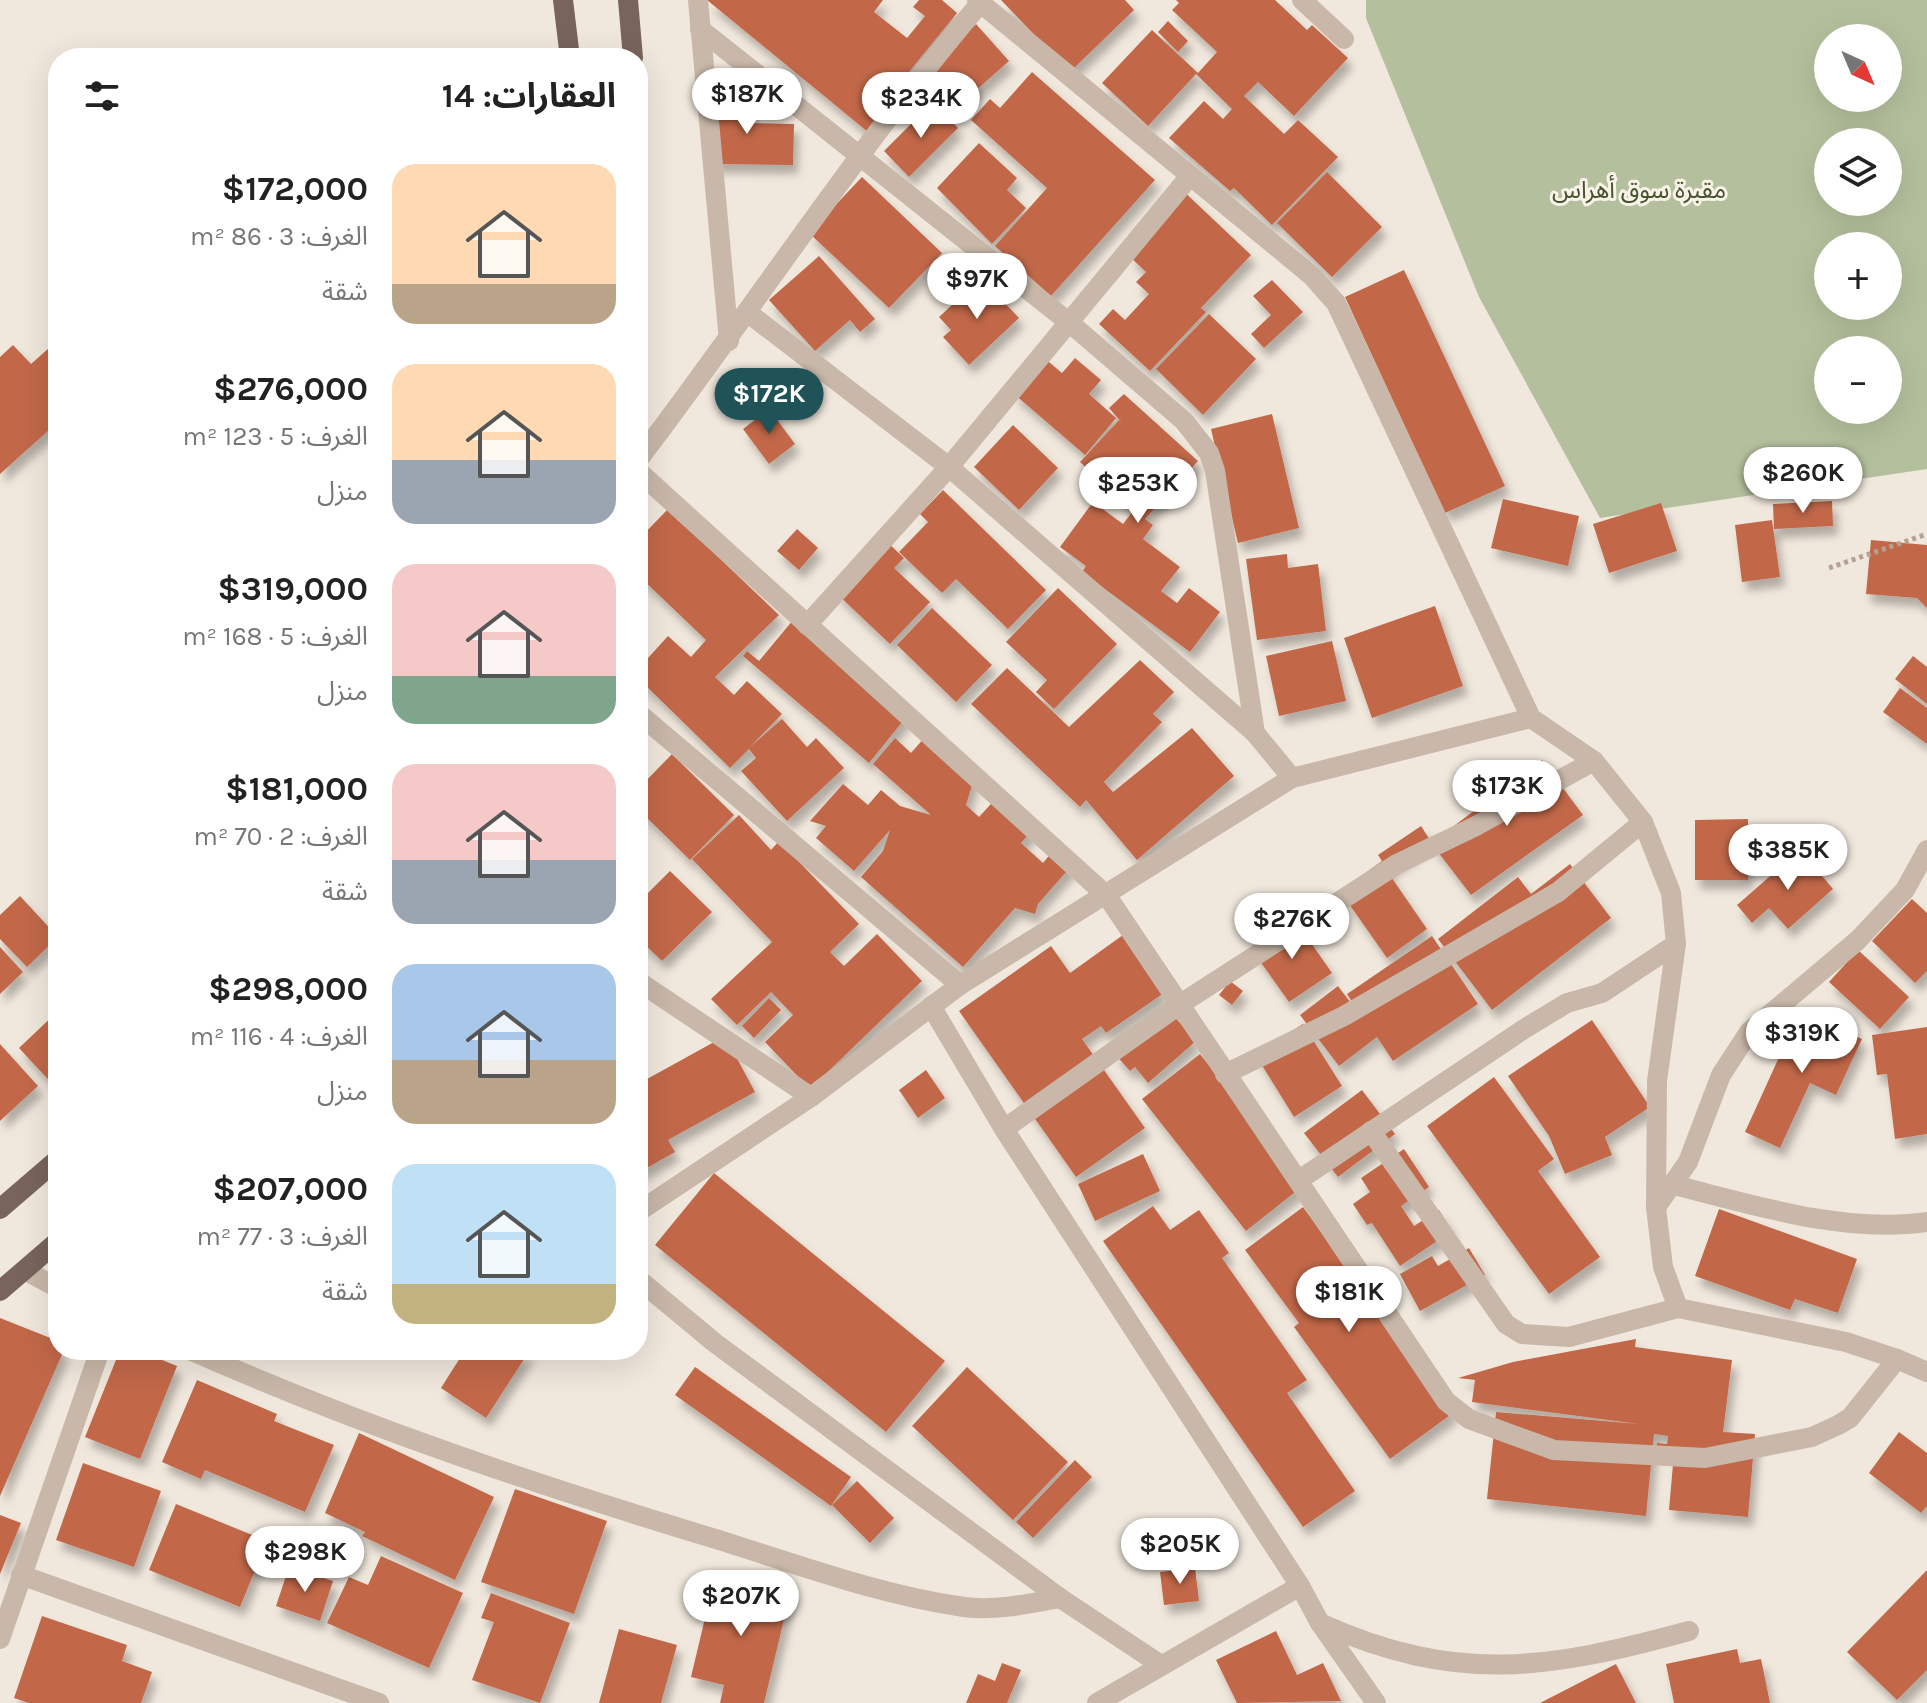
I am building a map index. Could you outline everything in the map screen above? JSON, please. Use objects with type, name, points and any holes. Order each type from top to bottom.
[{"type":"main road","points":[[563,0],[569,48]]},
{"type":"main road","points":[[628,0],[632,48]]},
{"type":"main road","points":[[0,1209],[48,1168]]},
{"type":"main road","points":[[0,1291],[48,1250]]},
{"type":"street","points":[[698,0],[729,341]]},
{"type":"street","points":[[1302,0],[1344,39]]},
{"type":"street","points":[[648,447],[729,341],[860,154],[980,1],[1312,276],[1336,303],[1531,718],[1594,761],[1643,822],[1671,893],[1676,944],[1657,1081],[1656,1207],[1663,1267],[1678,1308]]},
{"type":"street","points":[[700,29],[1071,324],[1184,421],[1209,453],[1255,733]]},
{"type":"street","points":[[807,625],[949,467],[1071,324],[1190,176]]},
{"type":"street","points":[[747,312],[949,467],[1255,733],[1292,778]]},
{"type":"street","points":[[648,480],[1107,896],[1446,1401],[1469,1419],[1554,1450],[1705,1458],[1812,1437],[1850,1418],[1897,1359]]},
{"type":"street","points":[[648,1205],[811,1097],[960,985],[1292,778],[1531,718]]},
{"type":"street","points":[[648,721],[960,985]]},
{"type":"street","points":[[1004,1129],[1179,1005],[1397,864],[1474,827],[1594,761]]},
{"type":"street","points":[[1225,1074],[1344,1016],[1558,892],[1643,822]]},
{"type":"street","points":[[1656,1207],[1688,1162],[1721,1075],[1749,1032],[1858,940],[1905,890],[1927,850]]},
{"type":"street","points":[[1299,1180],[1524,1029],[1567,1003],[1602,993],[1676,944]]},
{"type":"street","points":[[648,992],[811,1097]]},
{"type":"street","points":[[931,1006],[1004,1129],[1300,1586],[1320,1623],[1376,1703]]},
{"type":"street","points":[[1371,1131],[1506,1324],[1522,1334],[1569,1337],[1678,1308],[1846,1342],[1927,1372]]},
{"type":"street","points":[[1674,1185],[1836,1221],[1896,1227],[1927,1222]]},
{"type":"street","points":[[26,1271],[48,1283]]},
{"type":"street","points":[[648,1287],[715,1343],[1060,1598],[1161,1665]]},
{"type":"street","points":[[0,1639],[96,1360]]},
{"type":"street","points":[[212,1360],[313,1405],[653,1520],[841,1577],[967,1607],[1010,1607],[1060,1598]]},
{"type":"street","points":[[21,1575],[379,1703]]},
{"type":"street","points":[[1097,1703],[1300,1586]]},
{"type":"street","points":[[1320,1623],[1392,1650],[1472,1665],[1524,1666],[1593,1657],[1689,1631]]},
{"type":"path","points":[[1829,568],[1927,534]]},
{"type":"green space","name":"مقبرة سوق أهراس","points":[[1366,0],[1927,0],[1927,469],[1600,518],[1479,297],[1366,18]]},
{"type":"building","points":[[707,0],[883,0],[874,12],[907,38],[925,16],[913,7],[919,0],[942,0],[957,13],[891,94],[896,98],[868,132]]},
{"type":"building","points":[[1001,0],[1125,0],[1134,10],[1070,72]]},
{"type":"building","points":[[1176,0],[1275,0],[1307,30],[1312,25],[1348,58],[1294,116],[1258,82],[1244,96],[1284,134],[1298,120],[1338,157],[1272,225],[1234,188],[1230,191],[1169,138],[1204,101],[1223,119],[1232,109],[1196,74],[1148,126],[1102,83],[1152,30],[1198,73],[1217,52],[1172,10],[1179,3]]},
{"type":"building","points":[[1168,21],[1188,41],[1178,52],[1158,32]]},
{"type":"building","points":[[976,24],[1009,61],[955,109],[922,72]]},
{"type":"building","points":[[1032,72],[1155,180],[1051,296],[995,246],[1047,188],[971,120],[990,99],[1000,108]]},
{"type":"building","points":[[712,94],[748,94],[747,123],[794,124],[793,165],[711,164]]},
{"type":"building","points":[[933,102],[958,128],[909,177],[884,151]]},
{"type":"building","points":[[979,143],[1017,178],[1007,190],[1026,208],[992,244],[937,188]]},
{"type":"building","points":[[1327,172],[1382,227],[1332,277],[1277,223]]},
{"type":"building","points":[[862,177],[942,253],[889,308],[809,233]]},
{"type":"building","points":[[1178,186],[1251,255],[1201,308],[1206,312],[1150,371],[1099,324],[1113,309],[1125,320],[1149,294],[1136,282],[1146,272],[1130,257]]},
{"type":"building","points":[[819,256],[875,319],[860,332],[850,320],[815,351],[769,300]]},
{"type":"building","points":[[1404,270],[1505,486],[1445,513],[1345,297]]},
{"type":"building","points":[[981,278],[1019,318],[969,365],[943,337],[951,330],[939,317]]},
{"type":"building","points":[[1272,280],[1303,312],[1264,348],[1251,334],[1271,315],[1253,296]]},
{"type":"building","points":[[1209,314],[1256,359],[1203,415],[1156,369]]},
{"type":"building","points":[[13,345],[31,364],[48,349],[48,431],[0,474],[0,357]]},
{"type":"building","points":[[1043,357],[1062,373],[1075,358],[1101,380],[1089,394],[1116,418],[1085,455],[1013,393]]},
{"type":"building","points":[[1124,394],[1198,461],[1145,519],[1153,525],[1143,539],[1180,567],[1161,591],[1177,603],[1189,588],[1220,612],[1190,652],[1082,572],[1086,566],[1060,547],[1093,502],[1123,524],[1133,511],[1080,462],[1119,420],[1122,423],[1109,408]]},
{"type":"building","points":[[769,409],[795,444],[769,464],[743,429]]},
{"type":"building","points":[[1272,414],[1299,528],[1238,543],[1211,429]]},
{"type":"building","points":[[1013,425],[1058,468],[1019,510],[974,467]]},
{"type":"building","points":[[943,490],[1046,590],[1008,629],[956,579],[942,593],[899,552],[928,522],[920,514]]},
{"type":"building","points":[[1503,499],[1579,516],[1568,566],[1491,548]]},
{"type":"building","points":[[1832,501],[1833,526],[1774,529],[1773,504]]},
{"type":"building","points":[[1661,503],[1677,551],[1609,573],[1593,524]]},
{"type":"building","points":[[668,509],[779,615],[715,677],[734,695],[747,681],[782,714],[750,747],[782,719],[807,747],[816,738],[844,768],[787,821],[741,771],[756,758],[749,749],[730,768],[648,688],[648,658],[668,636],[691,657],[706,640],[648,585],[648,530]]},
{"type":"building","points":[[1772,520],[1780,577],[1742,582],[1735,525]]},
{"type":"building","points":[[797,529],[818,548],[799,570],[777,551]]},
{"type":"building","points":[[885,540],[904,558],[894,568],[930,602],[890,644],[835,592]]},
{"type":"building","points":[[1871,540],[1927,545],[1927,608],[1917,598],[1866,594]]},
{"type":"building","points":[[1287,554],[1288,568],[1318,564],[1326,631],[1257,640],[1246,559]]},
{"type":"building","points":[[1058,588],[1117,644],[1054,709],[1036,692],[1047,680],[1006,642]]},
{"type":"building","points":[[1435,606],[1463,686],[1372,718],[1344,638]]},
{"type":"building","points":[[932,608],[992,665],[956,702],[897,645]]},
{"type":"building","points":[[793,620],[908,715],[869,763],[743,656],[747,651],[759,661]]},
{"type":"building","points":[[1332,641],[1346,701],[1279,716],[1266,656]]},
{"type":"building","points":[[1913,656],[1927,667],[1927,704],[1895,679]]},
{"type":"building","points":[[1140,660],[1174,692],[1153,714],[1162,722],[1104,782],[1113,792],[1192,728],[1234,776],[1137,860],[1086,800],[1080,807],[971,704],[1007,668],[1069,727]]},
{"type":"building","points":[[1900,688],[1927,708],[1927,744],[1883,712]]},
{"type":"building","points":[[932,729],[977,769],[966,805],[979,817],[1000,794],[1036,826],[1021,843],[1043,863],[1056,847],[1074,863],[1038,904],[1035,914],[1015,908],[963,967],[861,877],[883,851],[890,830],[854,871],[816,838],[826,826],[810,821],[843,784],[868,805],[881,790],[900,806],[931,815],[873,764],[895,738],[911,753]]},
{"type":"building","points":[[672,754],[734,815],[690,860],[648,819],[648,779]]},
{"type":"building","points":[[1542,760],[1583,815],[1471,895],[1431,843]]},
{"type":"building","points":[[739,815],[771,850],[779,841],[859,924],[830,952],[844,966],[877,934],[922,981],[810,1089],[765,1042],[793,1015],[771,992],[737,1025],[711,999],[772,942],[692,859]]},
{"type":"building","points":[[1748,819],[1748,880],[1695,880],[1695,820]]},
{"type":"building","points":[[1421,826],[1430,840],[1387,871],[1427,929],[1387,958],[1340,891],[1382,861],[1378,855]]},
{"type":"building","points":[[1800,850],[1833,889],[1788,929],[1769,908],[1752,923],[1737,905]]},
{"type":"building","points":[[1570,864],[1611,918],[1492,1010],[1438,939],[1518,877],[1531,894]]},
{"type":"building","points":[[670,871],[712,912],[662,961],[648,948],[648,893]]},
{"type":"building","points":[[20,896],[48,926],[48,947],[27,967],[0,939],[0,915]]},
{"type":"building","points":[[1912,899],[1927,913],[1927,971],[1915,983],[1872,941]]},
{"type":"building","points":[[1295,920],[1332,973],[1289,1002],[1252,950]]},
{"type":"building","points":[[1123,935],[1164,993],[1106,1033],[1101,1026],[1082,1039],[1145,1128],[1076,1177],[959,1011],[1051,946],[1070,973]]},
{"type":"building","points":[[1432,936],[1478,1004],[1393,1061],[1377,1037],[1339,1066],[1300,1015],[1338,986],[1363,1019],[1347,994]]},
{"type":"building","points":[[0,947],[23,972],[0,994]]},
{"type":"building","points":[[1858,950],[1909,997],[1880,1029],[1829,982]]},
{"type":"building","points":[[1230,981],[1243,991],[1232,1005],[1219,995]]},
{"type":"building","points":[[769,998],[781,1010],[754,1038],[742,1026]]},
{"type":"building","points":[[1166,1007],[1196,1041],[1148,1083],[1135,1067],[1130,1071],[1114,1053]]},
{"type":"building","points":[[1800,1011],[1862,1039],[1836,1095],[1810,1083],[1780,1148],[1745,1132]]},
{"type":"building","points":[[48,1020],[48,1079],[19,1048]]},
{"type":"building","points":[[1592,1020],[1650,1107],[1605,1137],[1612,1155],[1565,1174],[1549,1136],[1508,1076]]},
{"type":"building","points":[[1303,1024],[1342,1086],[1294,1117],[1255,1054]]},
{"type":"building","points":[[1927,1027],[1927,1134],[1895,1139],[1887,1074],[1877,1075],[1872,1035]]},
{"type":"building","points":[[725,1036],[755,1092],[668,1140],[675,1152],[648,1167],[648,1078]]},
{"type":"building","points":[[0,1044],[38,1086],[0,1121]]},
{"type":"building","points":[[1200,1054],[1304,1185],[1246,1231],[1142,1099]]},
{"type":"building","points":[[926,1070],[945,1098],[918,1118],[899,1090]]},
{"type":"building","points":[[1494,1077],[1554,1159],[1538,1171],[1600,1257],[1549,1294],[1427,1126]]},
{"type":"building","points":[[1362,1090],[1395,1134],[1338,1177],[1304,1133]]},
{"type":"building","points":[[1404,1149],[1429,1187],[1401,1206],[1414,1226],[1439,1210],[1452,1231],[1400,1266],[1372,1223],[1367,1225],[1353,1204],[1370,1192],[1361,1178]]},
{"type":"building","points":[[1143,1154],[1160,1191],[1095,1221],[1078,1184]]},
{"type":"building","points":[[714,1173],[945,1361],[886,1432],[655,1245]]},
{"type":"building","points":[[1153,1206],[1170,1230],[1199,1210],[1229,1253],[1222,1258],[1307,1380],[1287,1393],[1355,1491],[1303,1527],[1103,1241]]},
{"type":"building","points":[[1303,1207],[1453,1413],[1390,1459],[1294,1327],[1299,1323],[1245,1250]]},
{"type":"building","points":[[1719,1209],[1857,1259],[1838,1313],[1795,1299],[1790,1310],[1695,1276]]},
{"type":"building","points":[[1469,1248],[1485,1275],[1420,1311],[1400,1274],[1432,1256],[1438,1266]]},
{"type":"building","points":[[0,1318],[48,1337],[48,1360],[60,1360],[0,1496]]},
{"type":"building","points":[[1636,1339],[1635,1347],[1732,1360],[1723,1432],[1755,1434],[1748,1517],[1669,1510],[1674,1453],[1657,1451],[1657,1443],[1667,1444],[1668,1436],[1654,1434],[1646,1516],[1487,1499],[1496,1412],[1639,1424],[1472,1402],[1475,1380],[1458,1378],[1513,1362]]},
{"type":"building","points":[[116,1360],[162,1360],[177,1366],[140,1459],[85,1437]]},
{"type":"building","points":[[459,1360],[524,1360],[486,1418],[441,1388]]},
{"type":"building","points":[[695,1367],[851,1477],[831,1506],[675,1395]]},
{"type":"building","points":[[967,1367],[1068,1462],[1013,1520],[912,1426]]},
{"type":"building","points":[[197,1380],[277,1414],[274,1421],[334,1445],[305,1512],[205,1470],[201,1479],[162,1462]]},
{"type":"building","points":[[1899,1432],[1927,1453],[1927,1506],[1921,1513],[1869,1473]]},
{"type":"building","points":[[359,1433],[494,1497],[455,1580],[362,1536],[365,1532],[325,1513]]},
{"type":"building","points":[[1075,1460],[1092,1477],[1033,1538],[1016,1522]]},
{"type":"building","points":[[83,1463],[161,1491],[134,1567],[56,1540]]},
{"type":"building","points":[[857,1481],[894,1518],[870,1543],[832,1505]]},
{"type":"building","points":[[515,1489],[607,1521],[574,1614],[481,1582]]},
{"type":"building","points":[[176,1504],[267,1541],[240,1607],[149,1570]]},
{"type":"building","points":[[0,1515],[21,1523],[0,1574]]},
{"type":"building","points":[[381,1556],[463,1593],[429,1668],[327,1623],[349,1577],[368,1585]]},
{"type":"building","points":[[289,1567],[333,1581],[320,1621],[276,1606]]},
{"type":"building","points":[[1195,1568],[1199,1601],[1164,1605],[1160,1572]]},
{"type":"building","points":[[1927,1570],[1927,1670],[1897,1700],[1847,1652]]},
{"type":"building","points":[[716,1572],[791,1590],[764,1703],[720,1703],[724,1685],[691,1677]]},
{"type":"building","points":[[491,1593],[570,1623],[540,1703],[472,1680],[494,1622],[481,1618]]},
{"type":"building","points":[[42,1616],[127,1645],[122,1661],[152,1672],[141,1703],[29,1703],[14,1698]]},
{"type":"building","points":[[619,1629],[677,1645],[661,1703],[599,1703]]},
{"type":"building","points":[[1276,1631],[1297,1675],[1323,1663],[1341,1701],[1237,1703],[1216,1660]]},
{"type":"building","points":[[1737,1649],[1740,1663],[1761,1659],[1770,1703],[1674,1703],[1666,1664]]},
{"type":"building","points":[[1002,1663],[1021,1670],[1007,1703],[966,1703],[978,1674],[995,1681]]},
{"type":"building","points":[[1616,1664],[1636,1703],[1540,1703]]}]
